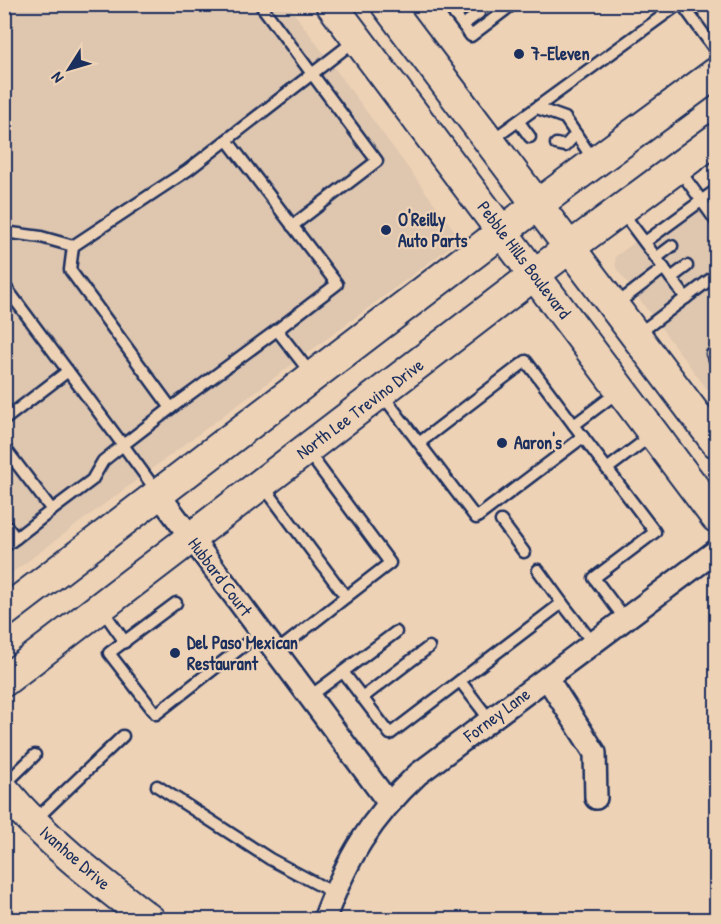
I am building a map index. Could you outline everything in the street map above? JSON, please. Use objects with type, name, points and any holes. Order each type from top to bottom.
[{"type":"main road","name":"Pebble Hills Boulevard","points":[[331,4],[717,517]]},
{"type":"main road","points":[[386,4],[717,442]]},
{"type":"main road","points":[[4,612],[160,496],[537,205],[717,73]]},
{"type":"main road","name":"North Lee Trevino Drive","points":[[4,681],[569,248],[717,139]]},
{"type":"main road","name":"Ivanhoe Drive","points":[[4,790],[34,822],[98,880],[150,920]]},
{"type":"street","name":"Hubbard Court","points":[[160,496],[388,802]]},
{"type":"street","name":"Forney Lane","points":[[324,920],[355,848],[388,802],[418,774],[717,551]]},
{"type":"street","points":[[548,678],[595,753],[596,798]]},
{"type":"lane","points":[[260,4],[377,161],[292,226]]},
{"type":"lane","points":[[470,4],[452,8],[471,36],[513,4]]},
{"type":"lane","points":[[490,142],[680,4],[717,51]]},
{"type":"lane","points":[[463,25],[479,13]]},
{"type":"lane","points":[[171,408],[70,270],[74,246],[160,190],[357,39]]},
{"type":"lane","points":[[537,108],[565,118],[595,162]]},
{"type":"lane","points":[[519,122],[530,137]]},
{"type":"lane","points":[[556,144],[565,146],[576,134]]},
{"type":"lane","points":[[4,547],[92,480],[103,460],[337,284],[227,140]]},
{"type":"lane","points":[[678,168],[701,200],[711,220]]},
{"type":"lane","points":[[645,242],[717,190]]},
{"type":"lane","points":[[621,210],[686,298]]},
{"type":"lane","points":[[4,232],[41,237],[74,246]]},
{"type":"lane","points":[[657,258],[672,246]]},
{"type":"lane","points":[[671,278],[687,266]]},
{"type":"lane","points":[[613,307],[664,268]]},
{"type":"lane","points":[[636,336],[717,275]]},
{"type":"lane","points":[[4,285],[160,496]]},
{"type":"lane","points":[[277,330],[314,377]]},
{"type":"lane","points":[[717,351],[711,354],[717,361]]},
{"type":"lane","points":[[419,443],[526,361],[655,531],[594,578],[625,619]]},
{"type":"lane","points":[[4,420],[68,371]]},
{"type":"lane","points":[[574,425],[621,389]]},
{"type":"lane","points":[[381,393],[476,518],[583,437]]},
{"type":"lane","points":[[607,469],[654,433]]},
{"type":"lane","points":[[4,447],[52,510]]},
{"type":"lane","points":[[276,652],[390,563],[306,450]]},
{"type":"lane","points":[[262,484],[346,597]]},
{"type":"lane","points":[[501,521],[524,552]]},
{"type":"lane","points":[[4,523],[16,538]]},
{"type":"lane","points":[[537,570],[593,643]]},
{"type":"lane","points":[[176,603],[109,653],[156,714],[261,632]]},
{"type":"lane","points":[[343,672],[390,734],[562,603]]},
{"type":"lane","points":[[100,608],[125,642]]},
{"type":"lane","points":[[309,697],[396,632]]},
{"type":"lane","points":[[362,698],[429,647]]},
{"type":"lane","points":[[460,681],[490,720]]},
{"type":"lane","points":[[34,822],[123,735]]},
{"type":"lane","points":[[4,785],[35,755]]},
{"type":"lane","points":[[157,786],[270,859],[334,893]]},
{"type":"shaded area","points":[[5,5],[288,5],[456,233],[454,244],[5,578]]},
{"type":"shaded area","points":[[716,182],[716,401],[616,268],[615,257]]},
{"type":"place","name":"7-Eleven","points":[[519,54]]},
{"type":"place","name":"O'Reilly Auto Parts","points":[[386,230]]},
{"type":"place","name":"Aaron's","points":[[502,443]]},
{"type":"place","name":"Del Paso Mexican Restaurant","points":[[175,653]]}]
